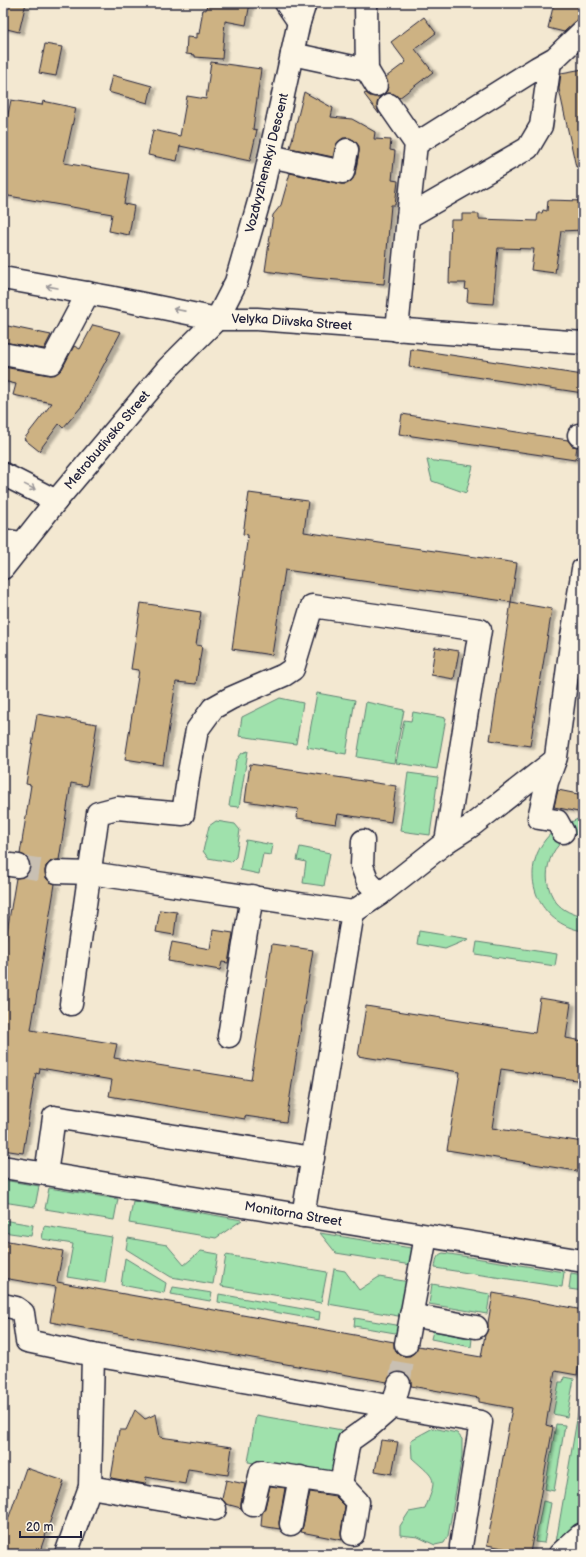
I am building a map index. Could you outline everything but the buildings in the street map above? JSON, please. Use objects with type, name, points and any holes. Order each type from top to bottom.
[{"type":"street","points":[[286,3],[302,13]]},
{"type":"street","points":[[292,54],[372,77],[366,3]]},
{"type":"street","name":"Vozdvyzhenskyi Descent","points":[[217,319],[236,282],[262,191],[302,13]]},
{"type":"street","points":[[416,144],[537,68],[550,62],[583,31]]},
{"type":"street","points":[[408,217],[528,148],[541,126],[550,62]]},
{"type":"street","points":[[389,105],[416,144],[397,330]]},
{"type":"street","points":[[270,156],[343,172],[347,150]]},
{"type":"street","name":"Velyka Diivska Street","points":[[3,278],[189,312],[217,319],[257,319],[583,343]]},
{"type":"street","points":[[3,354],[51,363],[88,293]]},
{"type":"street","name":"Metrobudivska Street","points":[[3,568],[12,542],[56,501],[168,368],[217,319]]},
{"type":"street","points":[[3,474],[56,501]]},
{"type":"street","points":[[563,832],[557,821],[539,818],[547,782],[555,760],[578,638],[583,568]]},
{"type":"street","points":[[71,1004],[98,813],[117,808],[183,814],[188,772],[197,730],[214,708],[231,698],[284,675],[293,669],[312,606],[480,630],[446,842]]},
{"type":"street","points":[[57,872],[90,873],[353,912],[380,894],[446,842],[471,826],[555,760]]},
{"type":"street","points":[[363,841],[362,866],[368,882],[380,894]]},
{"type":"street","points":[[229,1036],[252,896]]},
{"type":"street","points":[[303,1216],[353,912]]},
{"type":"street","points":[[46,1174],[54,1117],[313,1158]]},
{"type":"street","name":"Monitorna Street","points":[[3,1167],[583,1261]]},
{"type":"street","points":[[406,1344],[426,1236]]},
{"type":"street","points":[[3,1305],[16,1308],[22,1314],[27,1341],[93,1355],[482,1422],[461,1546],[461,1554]]},
{"type":"street","points":[[411,1315],[476,1327]]},
{"type":"street","points":[[66,1554],[90,1487],[93,1355]]},
{"type":"street","points":[[341,1484],[349,1441],[370,1426],[393,1406],[399,1384]]},
{"type":"street","points":[[253,1505],[261,1472],[341,1484],[358,1502],[353,1534]]},
{"type":"street","points":[[290,1524],[300,1477]]},
{"type":"street","points":[[90,1487],[215,1509]]},
{"type":"street","points":[[560,1554],[581,1535],[583,1535]]},
{"type":"green space","points":[[427,460],[473,466],[466,493],[432,481]]},
{"type":"green space","points":[[317,693],[355,700],[346,754],[307,747]]},
{"type":"green space","points":[[280,698],[303,703],[296,744],[239,736],[242,717]]},
{"type":"green space","points":[[366,702],[404,710],[394,763],[357,757]]},
{"type":"green space","points":[[413,712],[446,718],[437,769],[396,763],[404,720],[411,721]]},
{"type":"green space","points":[[248,751],[239,807],[229,806],[236,761],[242,753]]},
{"type":"green space","points":[[408,773],[438,777],[430,835],[400,831]]},
{"type":"green space","points":[[578,819],[583,819],[583,833],[572,836],[562,842],[555,850],[547,870],[550,892],[562,908],[568,912],[583,917],[583,931],[568,927],[555,919],[545,909],[537,896],[533,868],[537,854],[548,836],[564,825]]},
{"type":"green space","points":[[216,821],[235,824],[240,830],[236,857],[231,862],[208,858],[203,851],[209,826]]},
{"type":"green space","points":[[246,840],[273,845],[271,855],[263,854],[259,874],[240,870]]},
{"type":"green space","points":[[300,847],[330,853],[324,886],[303,883],[306,862],[297,860]]},
{"type":"green space","points":[[419,931],[469,939],[445,949],[417,944]]},
{"type":"green space","points":[[477,942],[557,954],[555,966],[475,954]]},
{"type":"green space","points":[[3,1180],[39,1186],[35,1207],[3,1202]]},
{"type":"green space","points":[[49,1188],[118,1199],[114,1220],[45,1209]]},
{"type":"green space","points":[[133,1201],[242,1220],[216,1238],[129,1223]]},
{"type":"green space","points":[[3,1220],[33,1225],[31,1236],[3,1232]]},
{"type":"green space","points":[[44,1226],[112,1237],[105,1283],[67,1277],[73,1244],[42,1239]]},
{"type":"green space","points":[[320,1233],[411,1248],[413,1250],[411,1265],[336,1253]]},
{"type":"green space","points":[[128,1238],[167,1245],[184,1265],[201,1251],[218,1254],[213,1284],[171,1277],[126,1249]]},
{"type":"green space","points":[[443,1253],[564,1272],[562,1287],[435,1268],[438,1257]]},
{"type":"green space","points":[[226,1255],[327,1272],[321,1303],[221,1286]]},
{"type":"green space","points":[[125,1258],[166,1283],[164,1293],[121,1285]]},
{"type":"green space","points":[[334,1269],[345,1271],[359,1290],[379,1277],[410,1282],[404,1317],[328,1304]]},
{"type":"green space","points":[[571,1273],[583,1275],[583,1291],[569,1289]]},
{"type":"green space","points":[[432,1284],[490,1294],[487,1314],[429,1304]]},
{"type":"green space","points":[[173,1287],[212,1293],[210,1301],[171,1294]]},
{"type":"green space","points":[[219,1294],[320,1312],[319,1320],[218,1302]]},
{"type":"green space","points":[[355,1318],[402,1326],[401,1334],[354,1326]]},
{"type":"green space","points":[[433,1331],[472,1339],[471,1347],[431,1339]]},
{"type":"green space","points":[[564,1377],[574,1379],[567,1417],[553,1414],[559,1382],[563,1382]]},
{"type":"green space","points":[[583,1384],[583,1530],[555,1548]]},
{"type":"green space","points":[[256,1415],[342,1430],[334,1477],[248,1462]]},
{"type":"green space","points":[[556,1424],[565,1425],[554,1491],[545,1489]]},
{"type":"green space","points":[[433,1428],[457,1433],[462,1439],[462,1456],[448,1536],[444,1543],[435,1545],[418,1537],[400,1535],[400,1526],[409,1512],[425,1509],[433,1484],[430,1475],[412,1458],[411,1440]]},
{"type":"green space","points":[[543,1501],[551,1503],[544,1543],[535,1542]]},
{"type":"tunnel","points":[[18,866],[57,872]]},
{"type":"tunnel","points":[[399,1384],[406,1344]]}]
